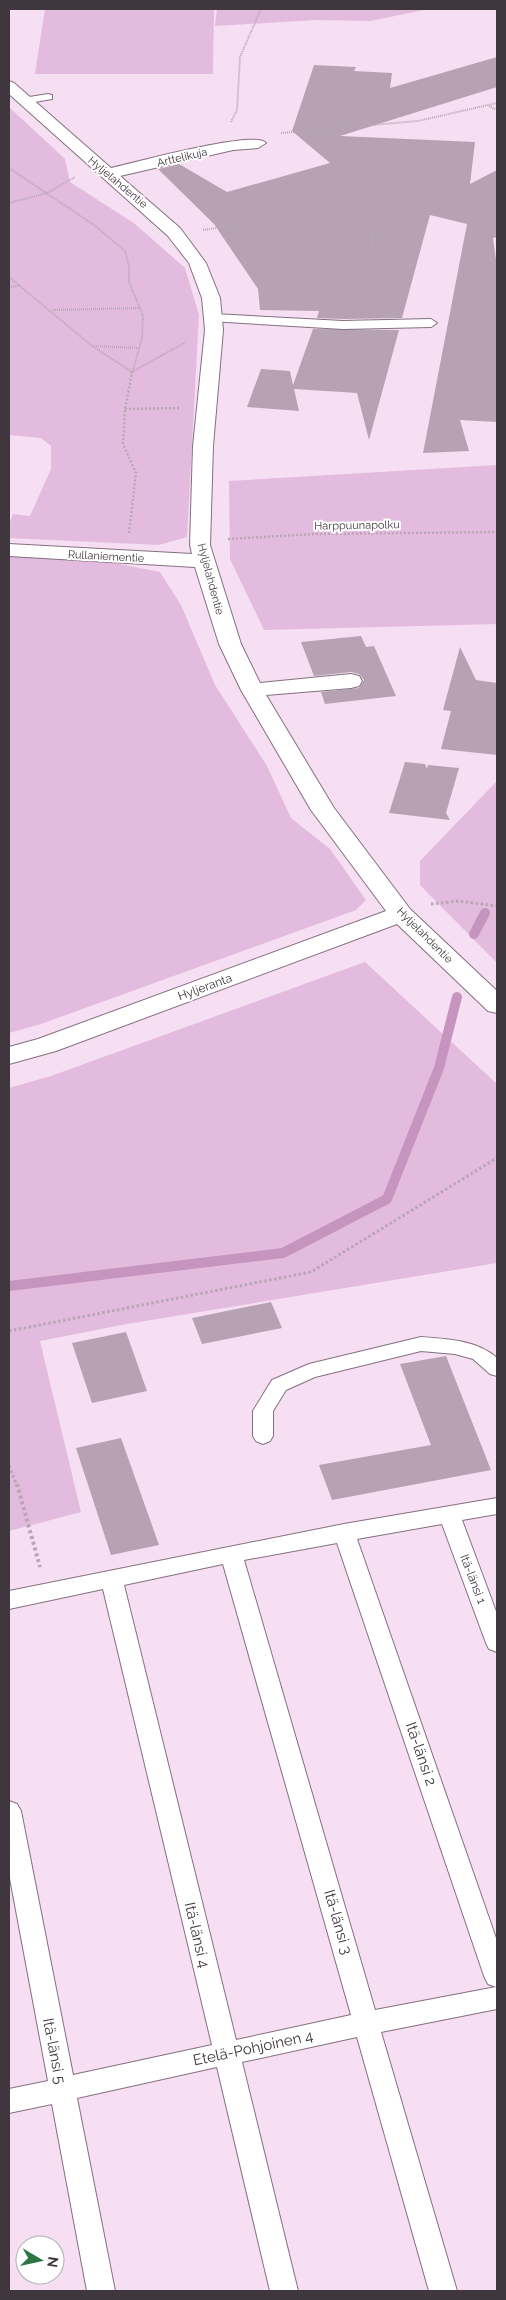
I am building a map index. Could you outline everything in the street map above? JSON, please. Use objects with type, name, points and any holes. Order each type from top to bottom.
[{"type":"street","name":"Hyljelahdentie","points":[[9,86],[24,102],[174,232],[205,279],[211,298],[213,341],[203,446],[200,545],[230,644],[252,690],[323,810],[401,914],[497,1005]]},
{"type":"street","name":"Arttelikuja","points":[[107,174],[220,148],[258,143]]},
{"type":"street","name":"Rullaniementie","points":[[9,550],[204,561]]},
{"type":"street","points":[[252,690],[351,681]]},
{"type":"street","name":"Hyljeranta","points":[[9,1056],[47,1045],[401,914]]},
{"type":"lane","points":[[24,102],[48,97]]},
{"type":"lane","points":[[213,318],[342,325],[431,323]]},
{"type":"lane","points":[[263,1436],[263,1411],[279,1385],[309,1371],[421,1344],[455,1347],[480,1354],[497,1369]]},
{"type":"lane","points":[[9,1600],[344,1532],[497,1506]]},
{"type":"lane","name":"Itä-länsi 1","points":[[449,1514],[497,1644]]},
{"type":"lane","name":"Itä-länsi 2","points":[[344,1532],[497,1976]]},
{"type":"lane","name":"Itä-länsi 3","points":[[231,1554],[443,2291]]},
{"type":"lane","name":"Itä-länsi 4","points":[[112,1579],[284,2291]]},
{"type":"lane","name":"Itä-länsi 5","points":[[9,1811],[101,2291]]},
{"type":"lane","name":"Etelä-Pohjoinen 4","points":[[9,2100],[226,2055],[367,2023],[497,1998]]},
{"type":"path","points":[[220,148],[221,142],[237,110],[240,57],[260,9]]},
{"type":"path","points":[[258,143],[271,135],[307,128],[420,121],[497,103]]},
{"type":"path","points":[[489,106],[497,110]]},
{"type":"path","points":[[9,168],[94,225],[125,251],[130,266],[129,282],[143,316],[139,348],[125,409],[123,444],[136,473],[128,540],[123,557]]},
{"type":"path","points":[[9,173],[12,170]]},
{"type":"path","points":[[9,203],[47,193],[78,175]]},
{"type":"path","points":[[372,247],[371,216],[376,208]]},
{"type":"path","points":[[199,230],[255,222]]},
{"type":"path","points":[[9,277],[52,310],[92,346],[132,372]]},
{"type":"path","points":[[9,287],[20,286]]},
{"type":"path","points":[[52,310],[140,308]]},
{"type":"path","points":[[132,372],[187,342],[213,341]]},
{"type":"path","points":[[92,346],[139,348]]},
{"type":"path","points":[[125,409],[208,408]]},
{"type":"path","name":"Harppuunapolku","points":[[227,539],[315,534],[497,532]]},
{"type":"path","points":[[430,904],[459,901],[497,906]]},
{"type":"path","points":[[9,1331],[311,1272],[497,1158]]},
{"type":"path","points":[[9,1466],[14,1474],[48,1592]]},
{"type":"shaded area","points":[[45,9],[214,9],[213,74],[35,74]]},
{"type":"shaded area","points":[[217,9],[429,9],[370,21],[316,20],[215,26]]},
{"type":"shaded area","points":[[9,107],[65,159],[70,182],[135,224],[185,268],[199,315],[187,537],[159,545],[9,538],[9,525],[13,514],[30,516],[51,469],[51,446],[41,438],[9,435]]},
{"type":"shaded area","points":[[497,465],[497,624],[264,630],[230,559],[229,481]]},
{"type":"shaded area","points":[[9,556],[114,563],[160,572],[181,605],[215,685],[267,766],[291,818],[330,849],[366,900],[356,910],[41,1024],[9,1033]]},
{"type":"shaded area","points":[[497,781],[497,963],[420,885],[420,861]]},
{"type":"shaded area","points":[[365,962],[497,1084],[497,1263],[127,1324],[40,1341],[81,1512],[9,1531],[9,1088],[51,1076]]},
{"type":"building","points":[[497,57],[497,87],[340,136],[475,142],[470,184],[497,170],[497,237],[493,238],[497,267],[497,422],[460,420],[469,451],[423,453],[467,224],[430,215],[402,318],[317,318],[319,311],[260,310],[258,289],[214,224],[158,169],[179,164],[227,192],[330,163],[292,131],[314,65],[356,67],[354,71],[392,73],[390,88]]},
{"type":"building","points":[[313,329],[399,330],[369,440],[357,393],[294,389],[299,411],[247,407],[261,369],[290,371],[293,385]]},
{"type":"building","points":[[361,636],[366,647],[374,646],[396,696],[325,704],[321,692],[359,688],[364,680],[359,674],[351,672],[314,676],[301,642]]},
{"type":"building","points":[[460,647],[476,680],[497,683],[497,755],[441,749],[451,711],[443,710]]},
{"type":"building","points":[[405,762],[425,764],[427,769],[428,765],[459,768],[446,813],[450,820],[389,813]]},
{"type":"building","points":[[271,1302],[282,1328],[202,1344],[192,1318]]},
{"type":"building","points":[[126,1332],[147,1391],[92,1403],[72,1343]]},
{"type":"building","points":[[446,1356],[491,1470],[332,1500],[319,1465],[431,1445],[400,1364]]},
{"type":"building","points":[[121,1438],[159,1545],[111,1555],[76,1448]]},
{"type":"waterway","points":[[474,934],[485,913]]},
{"type":"waterway","points":[[9,1286],[283,1253],[387,1199],[439,1068],[457,997]]}]
